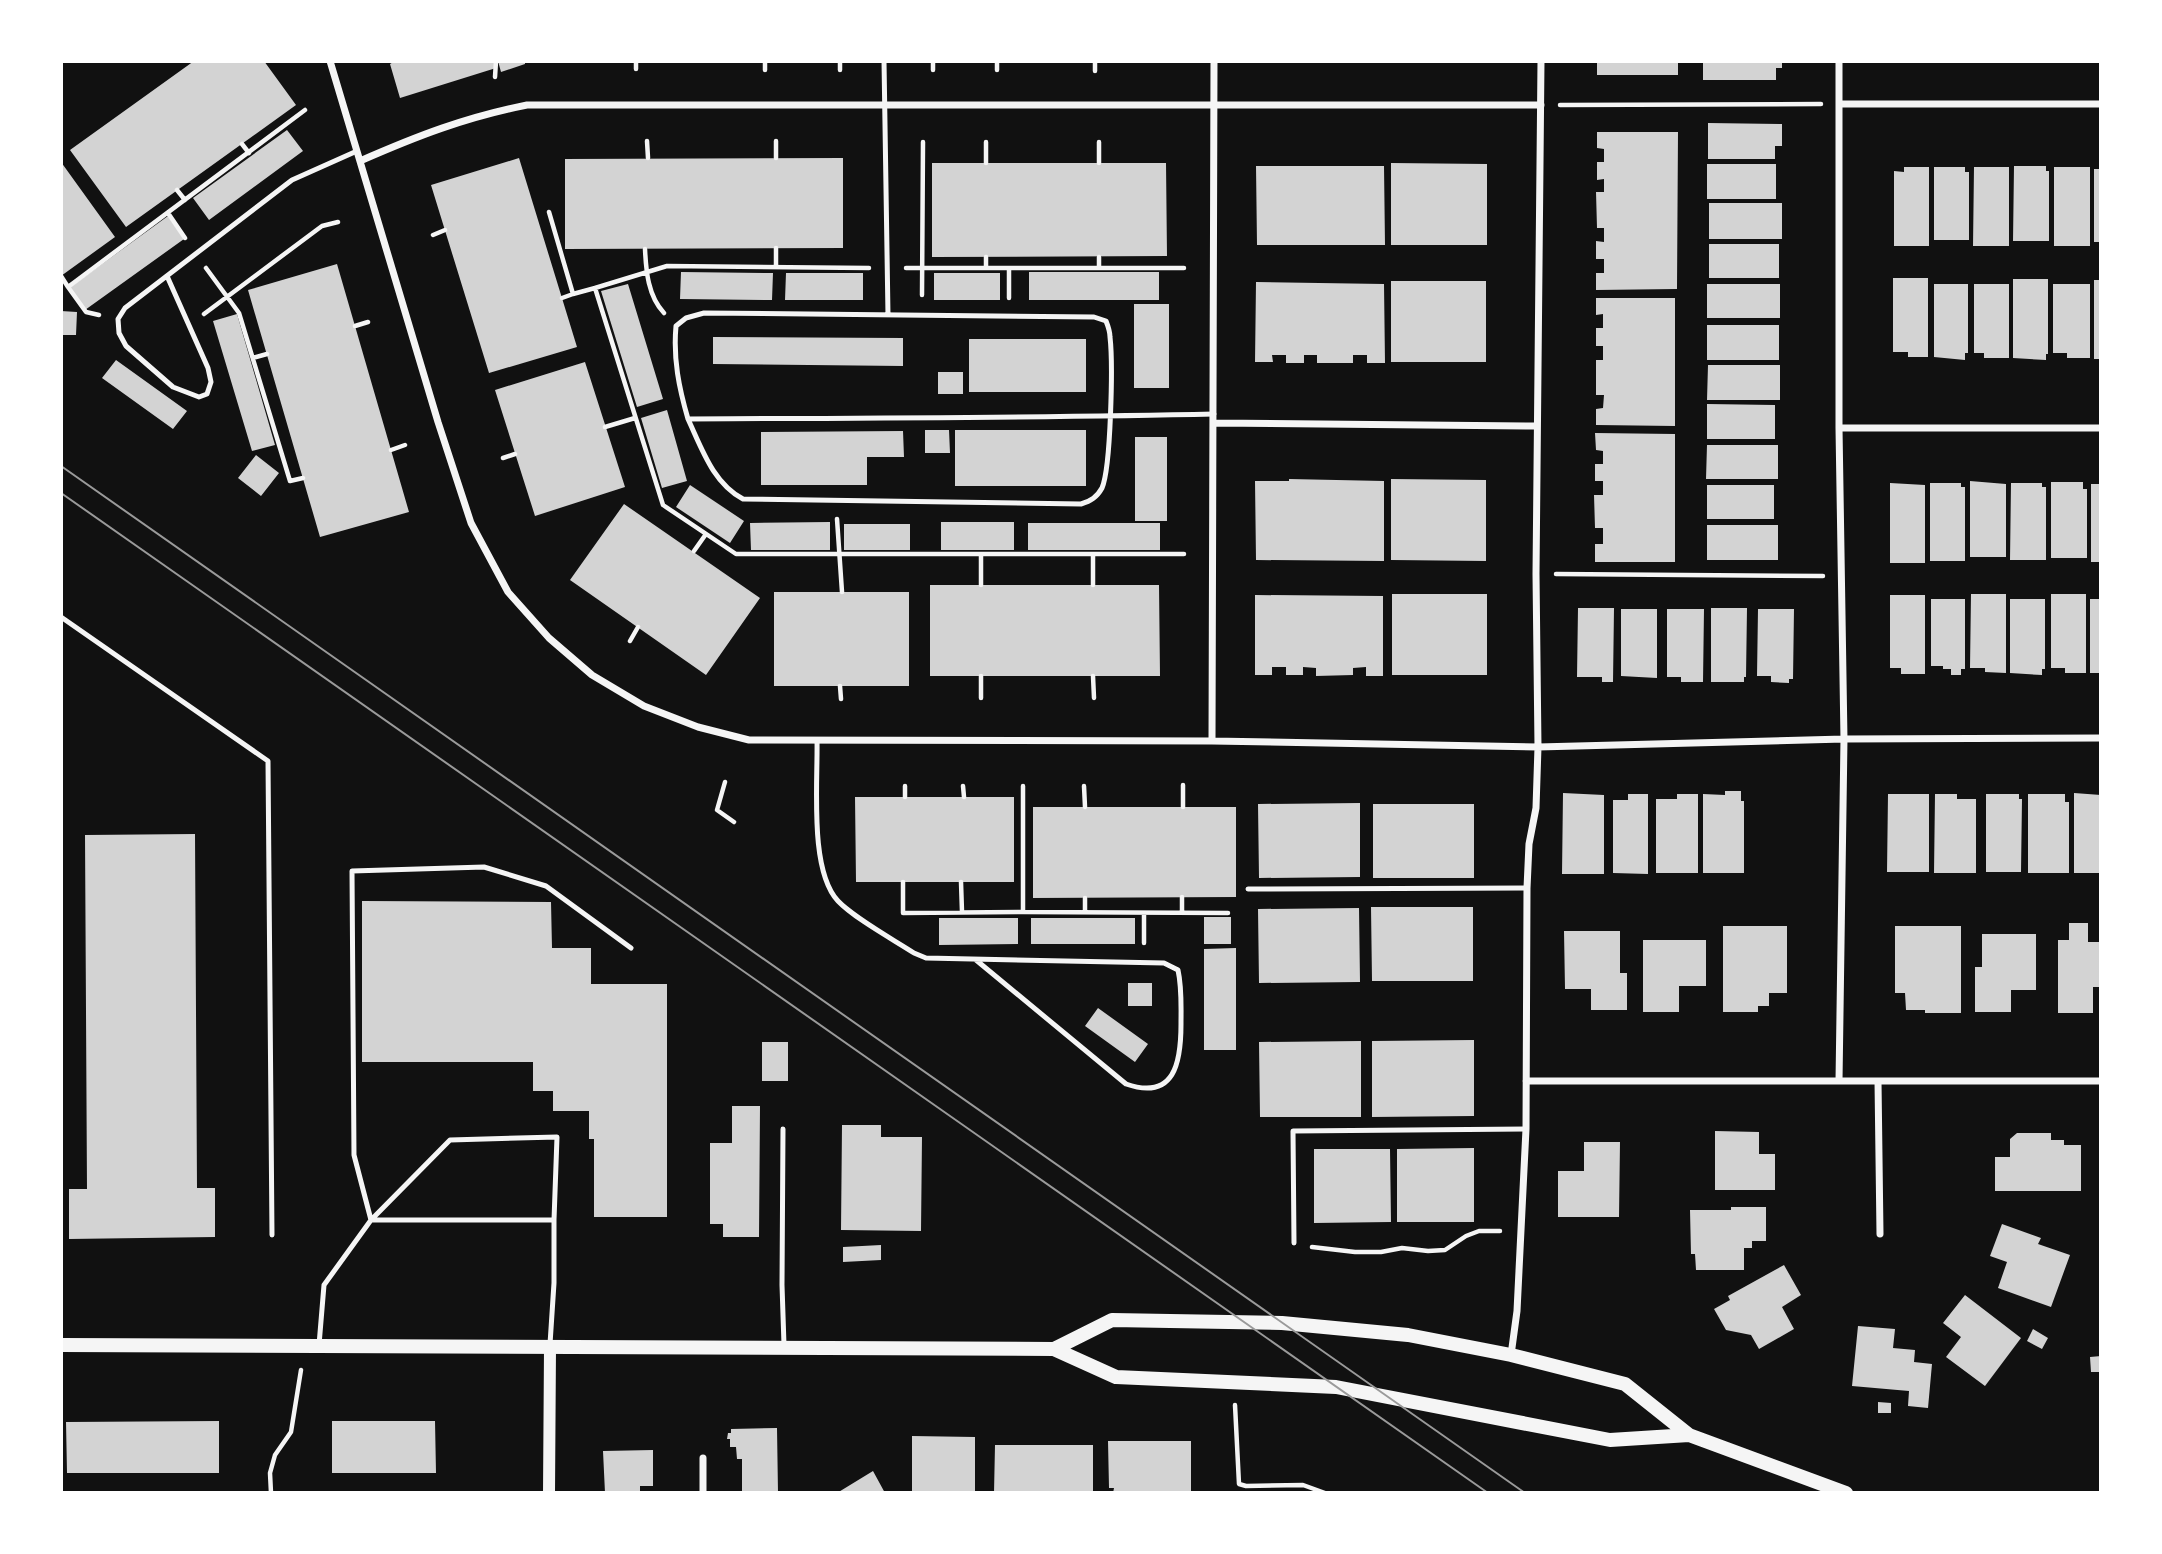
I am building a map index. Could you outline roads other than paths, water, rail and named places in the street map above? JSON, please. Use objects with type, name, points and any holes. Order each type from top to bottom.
[{"type":"main road","points":[[1054,1349],[1112,1320],[1282,1323],[1408,1335],[1511,1355],[1625,1384],[1689,1435],[1846,1493]]},
{"type":"main road","points":[[61,1345],[1054,1349],[1116,1377],[1336,1387],[1610,1440],[1689,1435]]},
{"type":"street","points":[[330,61],[471,523],[508,592],[549,638],[592,675],[644,706],[698,727],[749,740],[1212,741],[1538,747],[1844,738],[2101,738]]},
{"type":"street","points":[[1212,741],[1214,61]]},
{"type":"street","points":[[1511,1355],[1517,1311],[1527,1129],[1527,888],[1529,844],[1536,808],[1538,747],[1536,574],[1541,61]]},
{"type":"street","points":[[1839,61],[1839,428],[1844,738],[1839,1081]]},
{"type":"street","points":[[1839,104],[2101,104]]},
{"type":"street","points":[[360,161],[419,135],[482,114],[527,105],[1541,105]]},
{"type":"street","points":[[1214,419],[1537,426]]},
{"type":"street","points":[[1839,428],[2101,428]]},
{"type":"street","points":[[1526,1081],[2101,1081]]},
{"type":"street","points":[[1878,1081],[1880,1234]]},
{"type":"street","points":[[549,1493],[550,1348]]},
{"type":"street","points":[[703,1458],[703,1493]]},
{"type":"lane","points":[[884,61],[888,315]]},
{"type":"lane","points":[[167,276],[208,368],[211,382],[207,394],[199,397],[173,387],[126,346],[119,333],[118,319],[125,308],[292,180],[357,151]]},
{"type":"lane","points":[[704,313],[888,315],[1094,317],[1106,321],[1111,334],[1109,415],[1106,477],[1101,491],[1091,501],[1081,504],[743,499],[731,493],[713,471],[688,419],[679,387],[674,346],[676,326],[686,318],[704,313]]},
{"type":"lane","points":[[688,419],[1109,415],[1214,419]]},
{"type":"lane","points":[[61,617],[268,761],[272,1235]]},
{"type":"lane","points":[[817,740],[819,857],[828,889],[840,904],[914,953],[926,958],[1164,963],[1178,970],[1182,987],[1181,1053],[1176,1069],[1165,1082],[1152,1088],[1139,1089],[1126,1084],[976,960]]},
{"type":"lane","points":[[371,1220],[354,1156],[352,871],[484,867],[546,886],[631,948]]},
{"type":"lane","points":[[1248,889],[1527,888]]},
{"type":"lane","points":[[783,1129],[784,1348]]},
{"type":"lane","points":[[1294,1243],[1293,1131],[1527,1129]]},
{"type":"lane","points":[[312,1345],[324,1285],[371,1220],[450,1140],[557,1138],[550,1348]]},
{"type":"lane","points":[[371,1220],[554,1220]]},
{"type":"tram line","points":[[61,466],[1525,1493]]},
{"type":"tram line","points":[[61,493],[1488,1493]]}]
